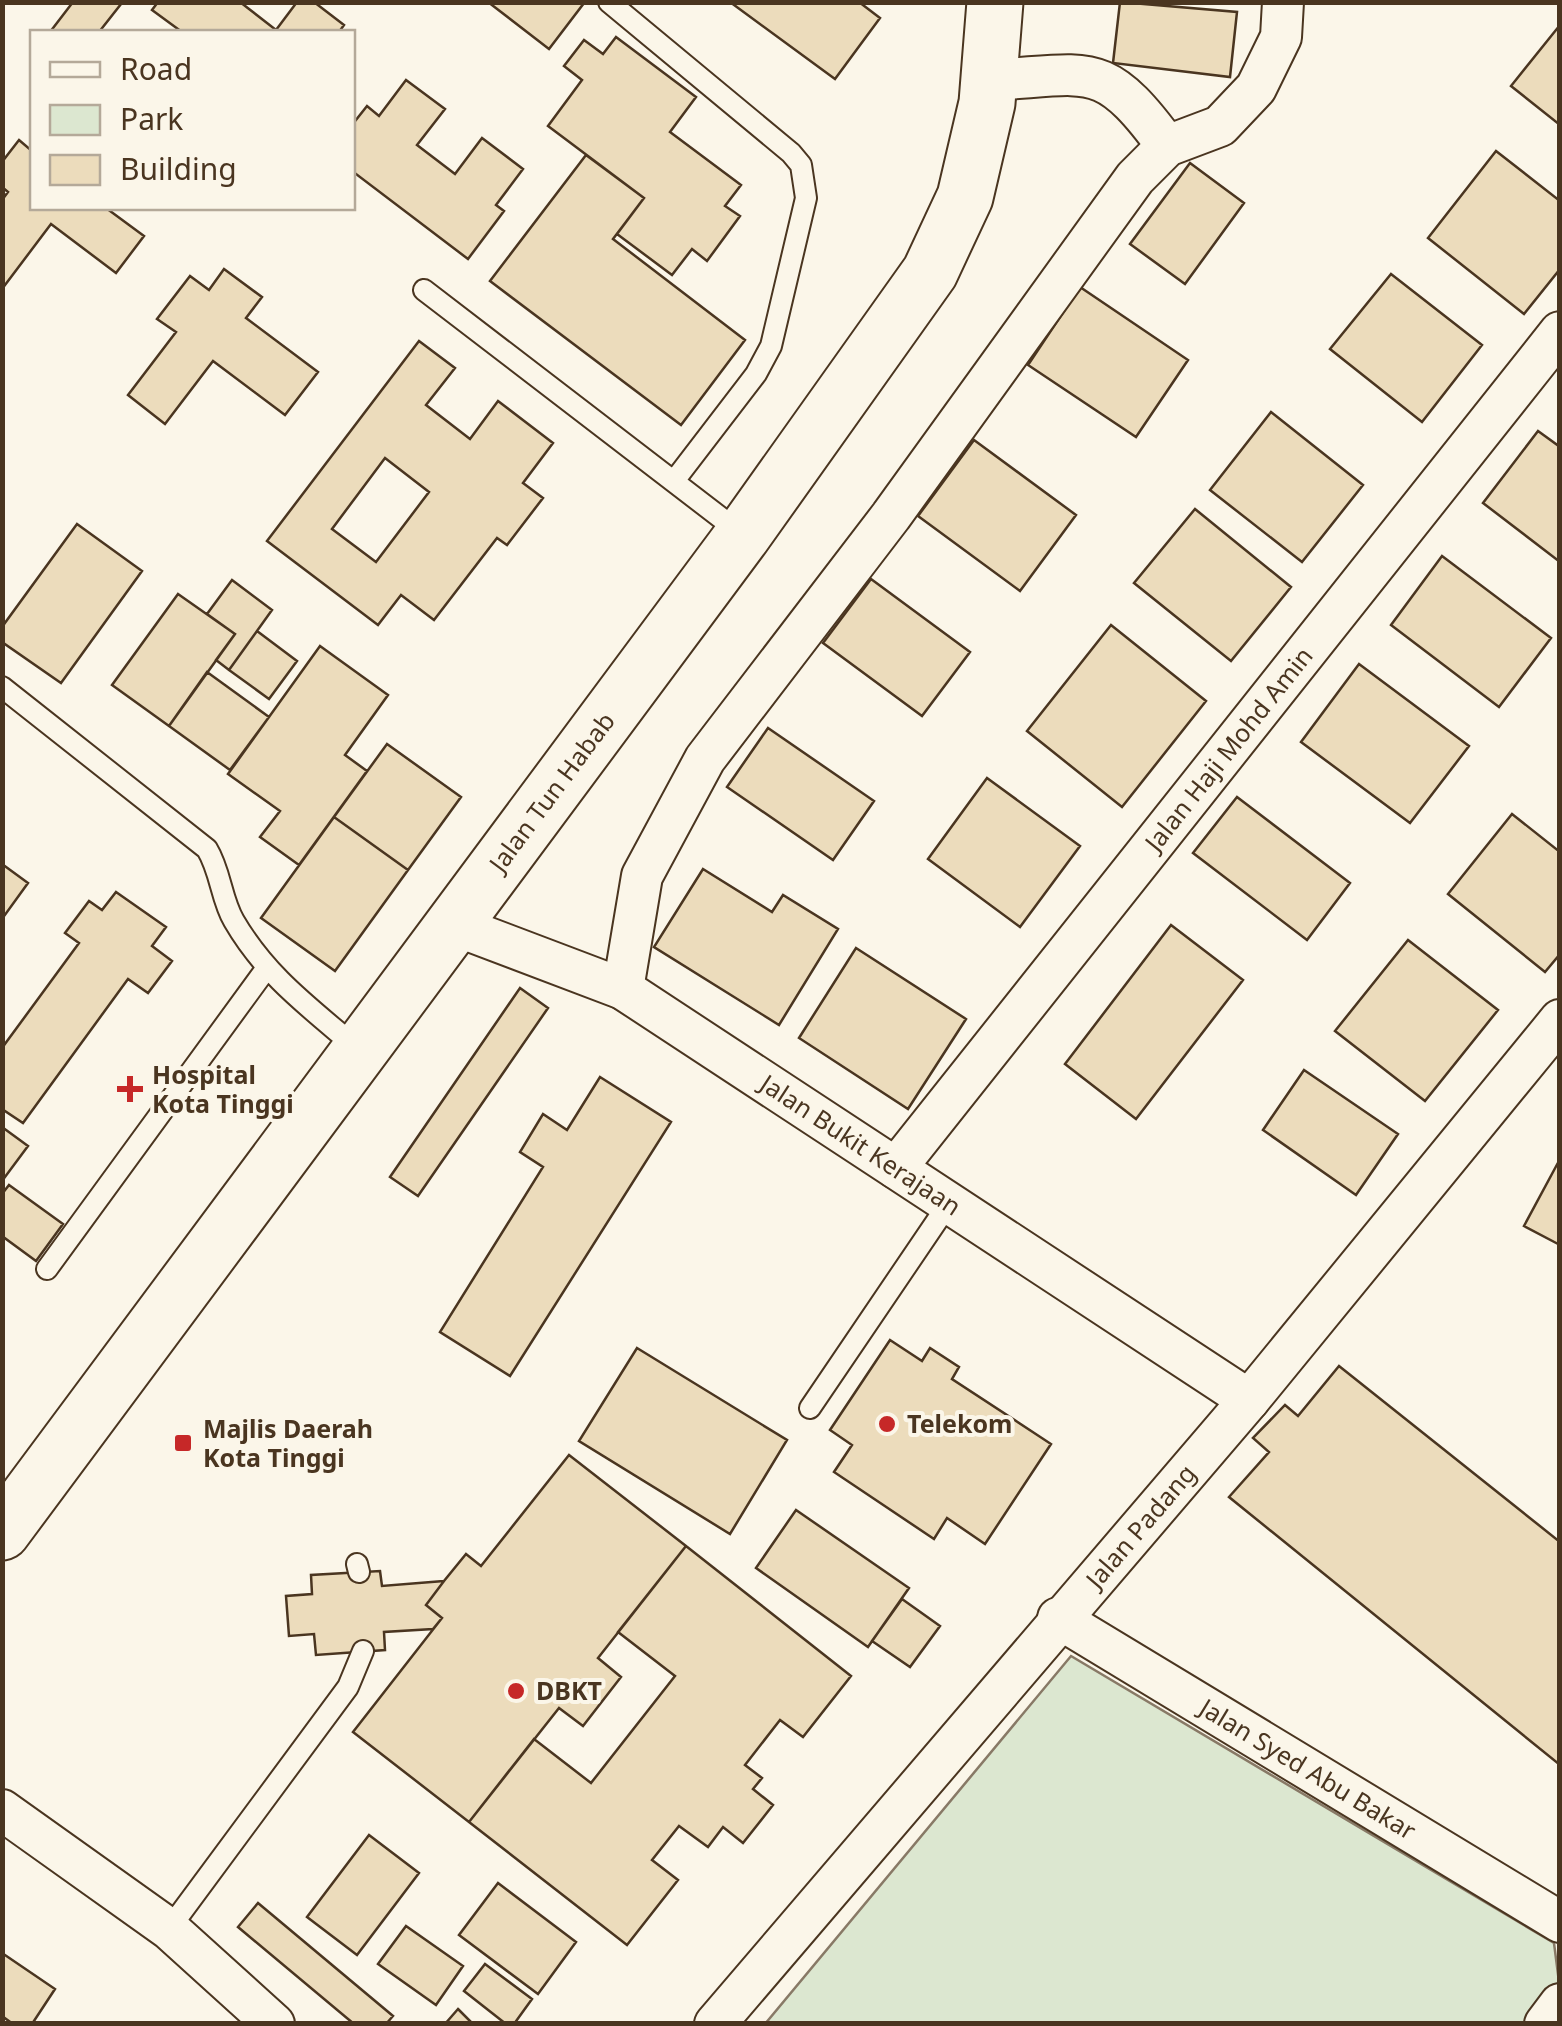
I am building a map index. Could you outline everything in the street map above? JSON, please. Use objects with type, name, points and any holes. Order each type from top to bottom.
[{"type":"highway","name":"Jalan Tun Habab","points":[[2,1532],[743,535],[930,272],[965,197],[988,80],[994,2]]},
{"type":"street","points":[[623,989],[642,876],[705,759],[891,516],[1135,178],[1168,146],[1220,126],[1256,88],[1281,37],[1283,2]]},
{"type":"street","points":[[988,80],[1092,75],[1134,100],[1168,146]]},
{"type":"street","name":"Jalan Haji Mohd Amin","points":[[896,1168],[1560,332]]},
{"type":"street","name":"Jalan Bukit Kerajaan","points":[[454,925],[623,989],[1249,1400]]},
{"type":"street","name":"Jalan Padang","points":[[715,2024],[1058,1618],[1249,1400],[1560,1020]]},
{"type":"street","name":"Jalan Syed Abu Bakar","points":[[1058,1618],[1560,1922]]},
{"type":"street","points":[[2,1810],[169,1930],[274,2024]]},
{"type":"street","points":[[1545,2024],[1560,2004]]},
{"type":"lane","points":[[608,2],[791,153],[806,180],[803,216],[766,356],[674,481]]},
{"type":"lane","points":[[424,290],[743,535]]},
{"type":"lane","points":[[2,687],[208,849],[219,868],[230,916],[251,953],[360,1050]]},
{"type":"lane","points":[[47,1269],[266,969]]},
{"type":"lane","points":[[810,1408],[950,1203]]},
{"type":"lane","points":[[169,1930],[348,1686],[363,1652]]},
{"type":"green space","points":[[1071,1656],[1554,1943],[1559,1982],[1526,2023],[765,2024]]},
{"type":"building","points":[[73,2],[121,4],[101,30],[52,30]]},
{"type":"building","points":[[158,2],[240,2],[276,30],[179,30],[152,10]]},
{"type":"building","points":[[297,2],[314,2],[344,25],[340,30],[276,30]]},
{"type":"building","points":[[488,2],[583,2],[584,3],[549,49]]},
{"type":"building","points":[[730,2],[859,2],[880,18],[835,79]]},
{"type":"building","points":[[1120,2],[1237,12],[1230,77],[1113,63]]},
{"type":"building","points":[[1560,25],[1560,125],[1511,86]]},
{"type":"building","points":[[616,37],[696,97],[670,132],[741,185],[725,206],[740,216],[707,261],[692,249],[672,275],[617,234],[644,198],[548,126],[582,80],[564,66],[584,40],[603,54]]},
{"type":"building","points":[[406,80],[445,109],[417,145],[455,174],[482,138],[523,169],[496,205],[504,211],[468,259],[355,173],[355,121],[367,106],[379,116]]},
{"type":"building","points":[[19,140],[30,149],[30,210],[109,210],[144,236],[116,273],[51,224],[2,289],[2,200],[8,192],[2,187],[2,162]]},
{"type":"building","points":[[1496,151],[1560,201],[1560,269],[1524,314],[1428,238]]},
{"type":"building","points":[[586,155],[644,198],[613,239],[745,340],[681,425],[490,281]]},
{"type":"building","points":[[1190,163],[1244,203],[1185,284],[1130,244]]},
{"type":"building","points":[[224,269],[262,297],[246,318],[318,372],[285,415],[213,361],[165,424],[128,395],[176,332],[157,319],[190,276],[209,290]]},
{"type":"building","points":[[1391,274],[1482,345],[1422,422],[1330,349]]},
{"type":"building","points":[[1080,287],[1188,360],[1136,437],[1028,365]]},
{"type":"building","points":[[419,341],[455,368],[426,405],[470,439],[498,401],[553,443],[523,483],[543,498],[507,545],[497,538],[434,620],[401,595],[378,625],[267,541]],"holes":[[[385,458],[429,492],[376,562],[332,529]]]},
{"type":"building","points":[[1271,412],[1363,485],[1302,562],[1210,490]]},
{"type":"building","points":[[1538,431],[1560,447],[1560,562],[1483,503]]},
{"type":"building","points":[[974,440],[1076,515],[1020,591],[918,516]]},
{"type":"building","points":[[1195,509],[1291,587],[1231,661],[1134,583]]},
{"type":"building","points":[[77,524],[142,571],[61,683],[2,642],[2,627]]},
{"type":"building","points":[[1442,556],[1551,638],[1499,707],[1391,625]]},
{"type":"building","points":[[871,579],[970,652],[922,716],[823,643]]},
{"type":"building","points":[[232,580],[272,610],[229,670],[216,660],[235,634],[207,614]]},
{"type":"building","points":[[178,594],[235,634],[169,726],[112,685]]},
{"type":"building","points":[[1111,625],[1206,701],[1122,807],[1027,731]]},
{"type":"building","points":[[257,631],[297,661],[269,699],[229,670]]},
{"type":"building","points":[[320,646],[388,695],[345,755],[367,771],[299,865],[260,837],[280,811],[228,774]]},
{"type":"building","points":[[1359,664],[1469,746],[1410,823],[1301,742]]},
{"type":"building","points":[[207,672],[269,717],[230,770],[169,726]]},
{"type":"building","points":[[768,728],[874,801],[833,860],[727,787]]},
{"type":"building","points":[[387,744],[461,797],[408,870],[334,817]]},
{"type":"building","points":[[987,778],[1080,846],[1020,927],[928,859]]},
{"type":"building","points":[[1237,797],[1350,883],[1307,940],[1193,853]]},
{"type":"building","points":[[1512,814],[1560,852],[1560,954],[1545,972],[1448,894]]},
{"type":"building","points":[[334,817],[408,870],[335,971],[261,918]]},
{"type":"building","points":[[2,864],[28,883],[2,919]]},
{"type":"building","points":[[703,869],[772,912],[783,895],[838,929],[779,1025],[654,947]]},
{"type":"building","points":[[116,892],[166,927],[152,946],[172,961],[148,993],[128,979],[23,1123],[2,1109],[2,1048],[79,943],[65,933],[89,901],[102,910]]},
{"type":"building","points":[[1171,925],[1243,980],[1136,1119],[1065,1064]]},
{"type":"building","points":[[1408,940],[1498,1010],[1425,1101],[1335,1031]]},
{"type":"building","points":[[856,948],[966,1019],[908,1109],[799,1038]]},
{"type":"building","points":[[520,988],[548,1008],[418,1196],[390,1177]]},
{"type":"building","points":[[1304,1070],[1398,1134],[1356,1195],[1263,1130]]},
{"type":"building","points":[[600,1077],[671,1122],[510,1376],[440,1332],[543,1167],[520,1152],[543,1114],[567,1130]]},
{"type":"building","points":[[2,1127],[28,1146],[2,1181]]},
{"type":"building","points":[[1560,1159],[1560,1245],[1524,1226]]},
{"type":"building","points":[[9,1185],[63,1224],[36,1261],[2,1236],[2,1194]]},
{"type":"building","points":[[890,1340],[922,1361],[930,1348],[959,1367],[952,1379],[1051,1444],[985,1544],[947,1518],[934,1539],[834,1472],[852,1445],[830,1430]]},
{"type":"building","points":[[637,1348],[787,1440],[730,1534],[579,1441]]},
{"type":"building","points":[[1339,1366],[1560,1542],[1560,1765],[1229,1497],[1269,1452],[1253,1438],[1285,1405],[1298,1416]]},
{"type":"building","points":[[569,1455],[686,1546],[598,1658],[621,1677],[583,1726],[559,1708],[469,1822],[353,1732],[442,1618],[426,1605],[444,1581],[466,1554],[481,1566]]},
{"type":"building","points":[[796,1510],[909,1588],[868,1647],[756,1568]]},
{"type":"building","points":[[686,1546],[851,1676],[803,1737],[780,1720],[745,1765],[762,1778],[753,1789],[773,1805],[743,1843],[723,1827],[708,1847],[679,1826],[652,1860],[678,1880],[627,1945],[469,1822],[534,1739],[591,1783],[675,1676],[618,1632]]},
{"type":"building","points":[[380,1571],[382,1586],[444,1581],[426,1605],[442,1618],[433,1629],[384,1632],[385,1650],[316,1655],[314,1634],[289,1636],[286,1596],[312,1594],[311,1575]]},
{"type":"building","points":[[902,1599],[940,1626],[910,1667],[872,1641]]},
{"type":"building","points":[[369,1835],[419,1873],[357,1955],[307,1917]]},
{"type":"building","points":[[498,1883],[576,1942],[538,1994],[459,1935]]},
{"type":"building","points":[[258,1903],[393,2016],[386,2024],[354,2024],[238,1927]]},
{"type":"building","points":[[406,1926],[463,1966],[436,2005],[378,1964]]},
{"type":"building","points":[[2,1953],[55,1989],[32,2024],[13,2024],[2,2016]]},
{"type":"building","points":[[485,1964],[532,1999],[514,2024],[506,2024],[464,1991]]},
{"type":"building","points":[[458,2009],[473,2024],[445,2024]]},
{"type":"place","name":"Hospital Kota Tinggi","points":[[130,1089]]},
{"type":"place","name":"Telekom","points":[[887,1424]]},
{"type":"place","name":"Majlis Daerah Kota Tinggi","points":[[183,1443]]},
{"type":"place","name":"DBKT","points":[[516,1691]]}]
